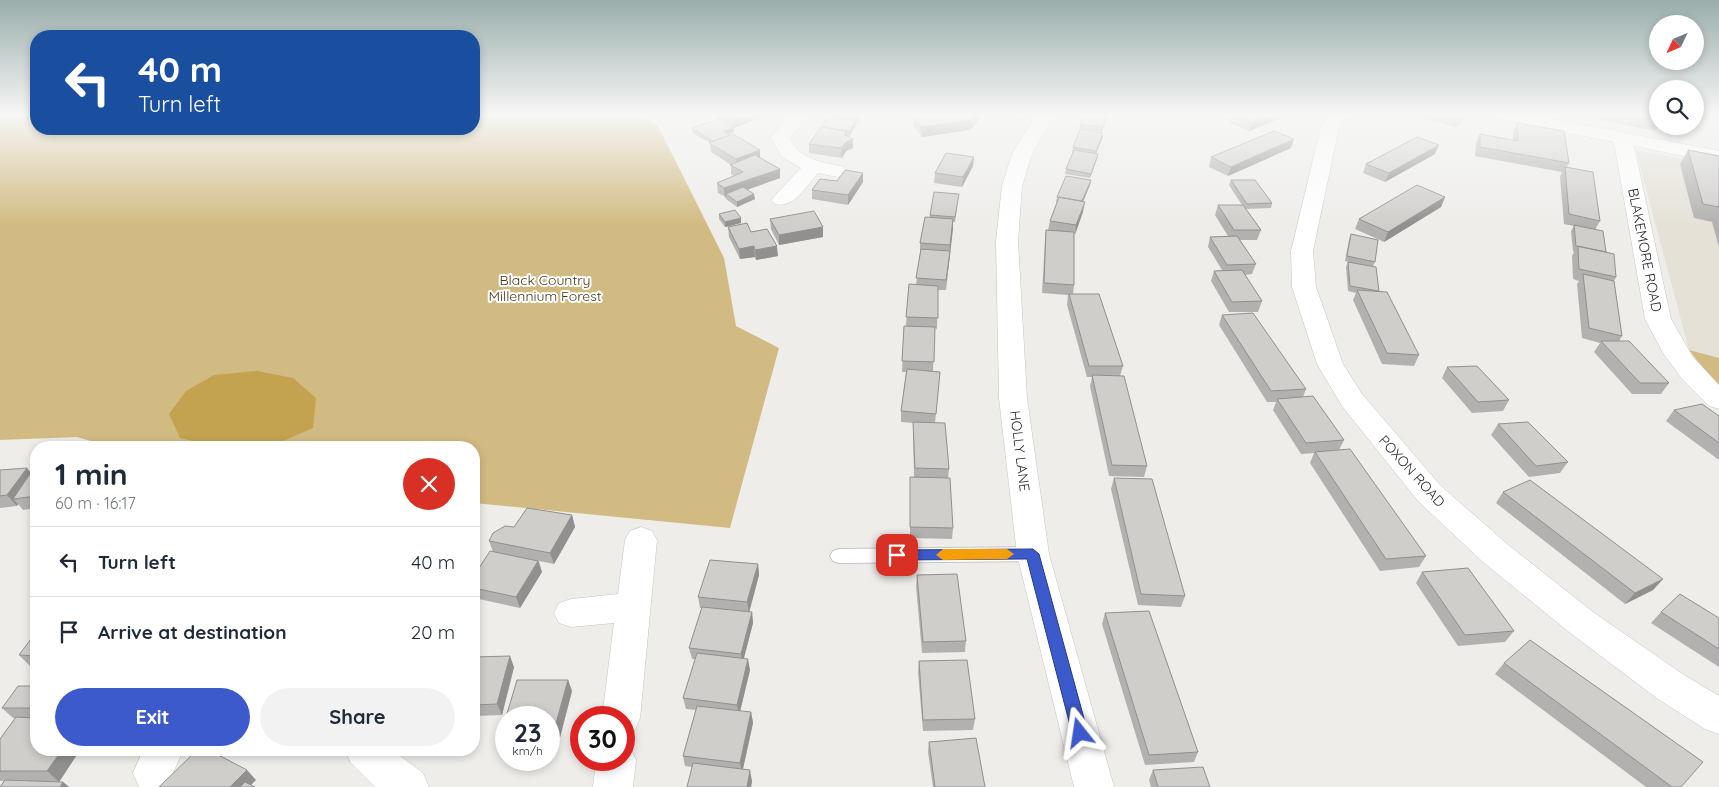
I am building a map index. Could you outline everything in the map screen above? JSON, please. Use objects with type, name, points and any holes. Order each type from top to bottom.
[{"type":"street","points":[[787,152],[813,167],[837,171]]},
{"type":"street","name":"HOLLY LANE","points":[[1023,152],[1012,186],[1006,241],[1013,398],[1033,554],[1094,787]]},
{"type":"street","name":"POXON ROAD","points":[[1324,152],[1302,251],[1304,286],[1330,364],[1352,400],[1429,493],[1495,553],[1611,644],[1671,687],[1719,717]]},
{"type":"street","name":"BLAKEMORE ROAD","points":[[1626,152],[1658,319],[1670,345],[1700,384],[1719,400]]},
{"type":"street","points":[[1690,152],[1719,157]]},
{"type":"street","points":[[782,200],[813,167]]},
{"type":"street","points":[[622,706],[641,540]]},
{"type":"street","points":[[570,613],[634,607]]},
{"type":"street","points":[[371,756],[387,772],[409,787]]},
{"type":"street","points":[[613,787],[615,771]]},
{"type":"lane","points":[[839,556],[1033,554]]},
{"type":"shaded area","points":[[1636,152],[1719,164],[1719,387],[1689,350]]},
{"type":"shaded area","points":[[257,371],[293,378],[316,398],[313,428],[283,441],[193,441],[180,438],[169,414],[186,391],[214,375]]},
{"type":"green space","name":"Black Country Millennium Forest","points":[[0,152],[671,152],[724,258],[736,326],[779,348],[730,528],[480,504],[480,441],[91,441],[77,437],[0,440]]},
{"type":"green space","points":[[1689,350],[1719,358],[1719,387],[1716,385]]},
{"type":"building","points":[[724,152],[755,152],[736,159]]},
{"type":"building","points":[[1073,152],[1098,154],[1091,174],[1066,169]]},
{"type":"building","points":[[1224,152],[1265,152],[1231,167],[1211,157]]},
{"type":"building","points":[[1389,152],[1427,152],[1389,173],[1366,164]]},
{"type":"building","points":[[1506,152],[1567,152],[1569,163]]},
{"type":"building","points":[[1688,152],[1719,156],[1719,207],[1703,204]]},
{"type":"building","points":[[946,153],[974,157],[963,177],[935,173]]},
{"type":"building","points":[[755,155],[780,169],[724,188],[717,183],[743,172],[730,165]]},
{"type":"building","points":[[1565,167],[1593,172],[1600,221],[1569,214]]},
{"type":"building","points":[[845,170],[863,173],[848,195],[812,190],[820,179],[837,181]]},
{"type":"building","points":[[1066,176],[1091,180],[1082,201],[1057,197]]},
{"type":"building","points":[[1231,180],[1255,180],[1272,203],[1247,204]]},
{"type":"building","points":[[1417,185],[1445,197],[1388,232],[1359,219]]},
{"type":"building","points":[[743,187],[754,194],[737,202],[726,194]]},
{"type":"building","points":[[934,192],[959,194],[955,217],[930,215]]},
{"type":"building","points":[[1059,197],[1085,202],[1076,225],[1050,221]]},
{"type":"building","points":[[1218,205],[1243,205],[1261,230],[1234,230]]},
{"type":"building","points":[[735,210],[741,218],[725,222],[719,214]]},
{"type":"building","points":[[814,211],[823,227],[779,235],[770,219]]},
{"type":"building","points":[[925,217],[953,219],[950,245],[920,243]]},
{"type":"building","points":[[747,223],[751,232],[767,229],[777,246],[755,250],[754,246],[739,249],[728,227]]},
{"type":"building","points":[[1574,225],[1603,231],[1606,252],[1576,246]]},
{"type":"building","points":[[1046,230],[1074,232],[1074,285],[1044,283]]},
{"type":"building","points":[[1351,234],[1378,240],[1375,262],[1347,256]]},
{"type":"building","points":[[1237,236],[1256,264],[1227,265],[1210,237]]},
{"type":"building","points":[[1578,246],[1614,254],[1616,277],[1579,269]]},
{"type":"building","points":[[921,249],[950,251],[946,280],[916,278]]},
{"type":"building","points":[[1348,262],[1376,267],[1379,291],[1350,286]]},
{"type":"building","points":[[1242,270],[1262,301],[1232,302],[1214,271]]},
{"type":"building","points":[[1583,274],[1614,281],[1622,336],[1589,328]]},
{"type":"building","points":[[909,284],[938,286],[938,318],[906,317]]},
{"type":"building","points":[[1357,290],[1387,292],[1419,355],[1387,353]]},
{"type":"building","points":[[1069,294],[1099,294],[1123,366],[1089,366]]},
{"type":"building","points":[[1253,313],[1306,389],[1271,391],[1222,315]]},
{"type":"building","points":[[904,326],[935,327],[934,362],[902,361]]},
{"type":"building","points":[[1601,341],[1629,341],[1669,383],[1640,383]]},
{"type":"building","points":[[1477,366],[1509,400],[1478,402],[1447,367]]},
{"type":"building","points":[[907,369],[940,372],[936,414],[901,411]]},
{"type":"building","points":[[1092,375],[1124,376],[1147,466],[1112,465]]},
{"type":"building","points":[[1313,396],[1344,440],[1306,443],[1277,399]]},
{"type":"building","points":[[1702,404],[1719,416],[1719,443],[1674,410]]},
{"type":"building","points":[[913,422],[945,423],[949,469],[915,468]]},
{"type":"building","points":[[1528,422],[1568,462],[1536,466],[1498,424]]},
{"type":"building","points":[[1350,449],[1426,556],[1386,559],[1315,452]]},
{"type":"building","points":[[27,468],[7,495],[0,496],[0,470]]},
{"type":"building","points":[[30,474],[30,497],[13,499]]},
{"type":"building","points":[[910,477],[950,478],[953,528],[910,527]]},
{"type":"building","points":[[1114,478],[1152,479],[1185,596],[1141,594]]},
{"type":"building","points":[[1530,480],[1663,579],[1635,593],[1503,492]]},
{"type":"building","points":[[527,508],[572,515],[550,553],[489,541],[493,533],[505,526],[514,527]]},
{"type":"building","points":[[490,551],[538,561],[516,597],[480,589],[480,567]]},
{"type":"building","points":[[710,560],[758,564],[747,602],[698,597]]},
{"type":"building","points":[[1468,568],[1514,631],[1465,635],[1422,572]]},
{"type":"building","points":[[957,574],[966,641],[923,642],[917,575]]},
{"type":"building","points":[[1680,594],[1719,618],[1719,649],[1661,612]]},
{"type":"building","points":[[702,607],[752,612],[741,654],[689,648]]},
{"type":"building","points":[[1149,611],[1198,752],[1149,755],[1105,613]]},
{"type":"building","points":[[30,640],[30,656],[19,655]]},
{"type":"building","points":[[1530,640],[1703,762],[1681,787],[1672,787],[1504,663]]},
{"type":"building","points":[[697,653],[748,659],[737,705],[683,698]]},
{"type":"building","points":[[510,656],[497,704],[480,705],[480,657]]},
{"type":"building","points":[[967,660],[975,719],[923,720],[919,661]]},
{"type":"building","points":[[517,680],[568,680],[560,709],[560,706],[509,706]]},
{"type":"building","points":[[18,686],[30,686],[30,708],[2,708]]},
{"type":"building","points":[[697,706],[751,712],[740,763],[683,756]]},
{"type":"building","points":[[16,717],[30,718],[30,756],[58,756],[47,771],[0,771],[0,739]]},
{"type":"building","points":[[976,738],[985,787],[935,787],[929,742]]},
{"type":"building","points":[[191,756],[220,756],[247,770],[230,787],[159,787]]},
{"type":"building","points":[[693,763],[750,770],[747,787],[687,787]]},
{"type":"building","points":[[1203,767],[1210,787],[1158,787],[1153,770]]},
{"type":"building","points":[[5,780],[63,782],[60,787],[0,787]]},
{"type":"building","points":[[245,782],[255,787],[240,787]]},
{"type":"slow traffic","points":[[943,555],[1007,554]]},
{"type":"route","points":[[897,555],[1033,554],[1080,733]]}]
